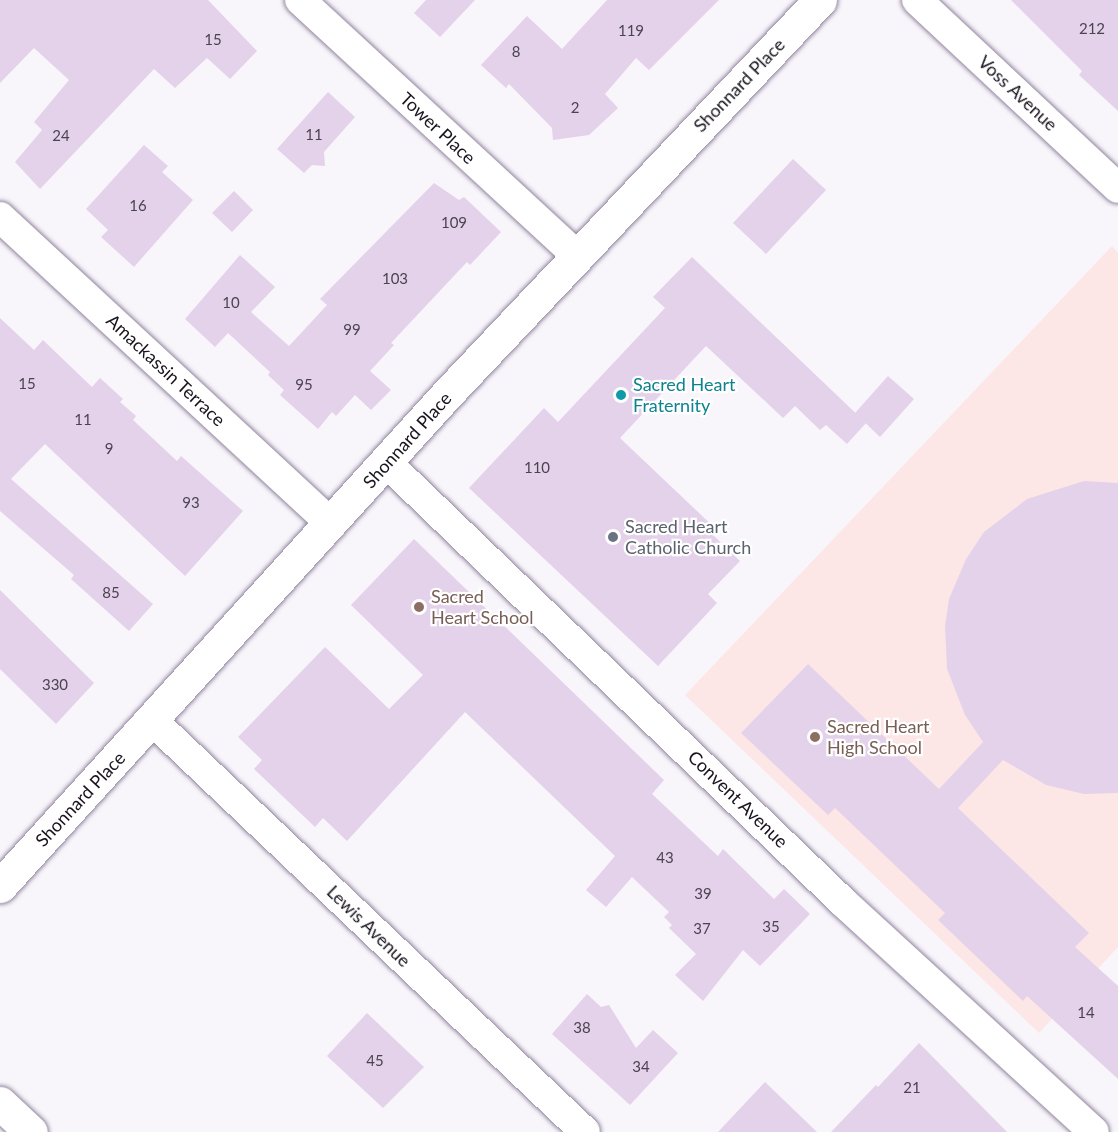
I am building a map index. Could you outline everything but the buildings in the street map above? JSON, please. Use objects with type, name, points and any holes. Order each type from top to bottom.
[{"type":"street","name":"Tower Place","points":[[300,0],[576,255]]},
{"type":"street","name":"Shonnard Place","points":[[3,876],[153,721],[576,255],[820,0]]},
{"type":"street","name":"Voss Avenue","points":[[917,0],[1118,188]]},
{"type":"street","name":"Amackassin Terrace","points":[[0,217],[331,524]]},
{"type":"street","name":"Convent Avenue","points":[[386,462],[843,902],[1094,1132]]},
{"type":"street","name":"Lewis Avenue","points":[[153,721],[585,1132]]},
{"type":"street","points":[[0,1103],[31,1132]]},
{"type":"shaded area","points":[[1112,246],[1118,253],[1118,947],[1039,1033],[685,695]]},
{"type":"place","name":"Sacred Heart Fraternity","points":[[621,395]]},
{"type":"place","name":"Sacred Heart Catholic Church","points":[[613,537]]},
{"type":"place","name":"Sacred Heart School","points":[[419,607]]},
{"type":"place","name":"Sacred Heart High School","points":[[815,737]]}]
